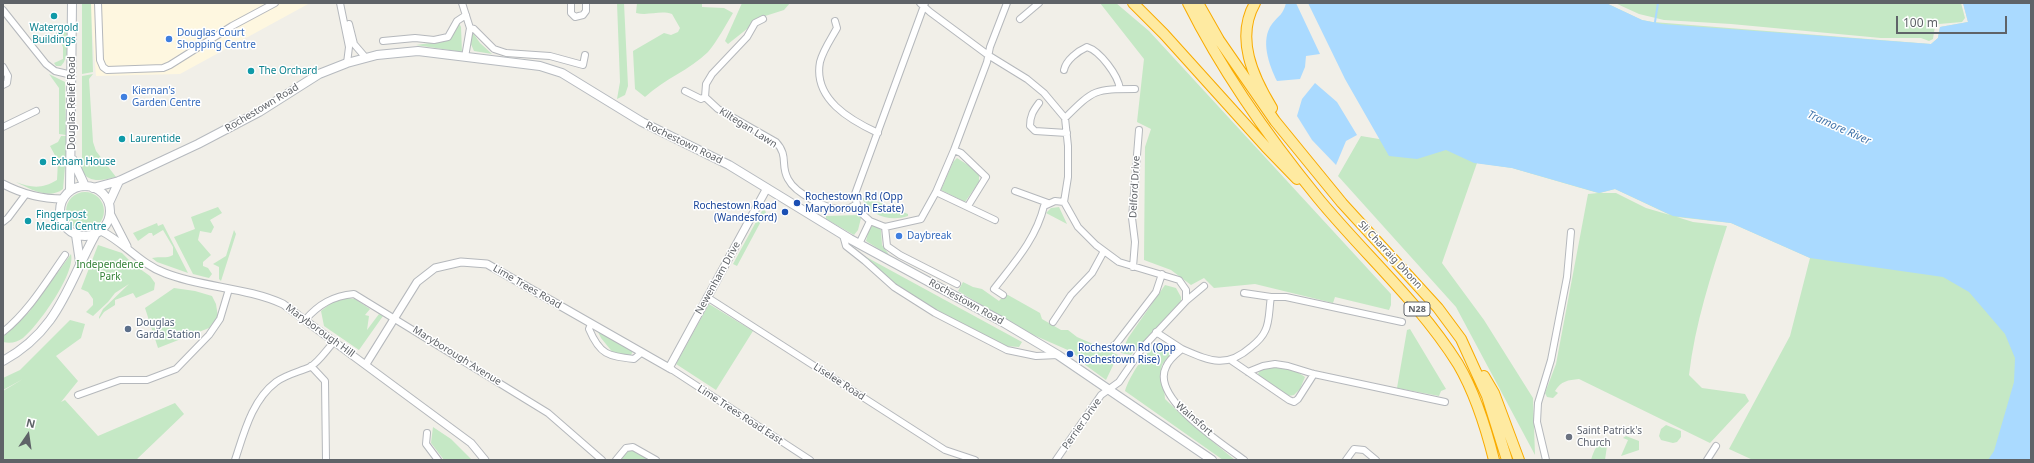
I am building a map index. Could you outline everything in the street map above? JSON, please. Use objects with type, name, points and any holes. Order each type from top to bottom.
[{"type":"highway","name":"N28","points":[[1133,3],[1164,34],[1281,163],[1319,199]]},
{"type":"highway","name":"N28","points":[[1188,3],[1212,48],[1234,84],[1319,199]]},
{"type":"highway","name":"N28","points":[[1198,3],[1219,40],[1262,104],[1295,146]]},
{"type":"highway","points":[[1255,3],[1250,11],[1246,32],[1247,54],[1255,78],[1295,146]]},
{"type":"highway","name":"Sli Charraig Dhonn","points":[[1295,146],[1342,203],[1438,308],[1461,339],[1487,396],[1507,460]]},
{"type":"highway","name":"Sli Charraig Dhonn","points":[[1319,199],[1426,318],[1458,365],[1478,408],[1494,460]]},
{"type":"highway","points":[[1461,339],[1473,356],[1494,393],[1519,460]]},
{"type":"highway","points":[[1488,437],[1490,460]]},
{"type":"main road","name":"Douglas Relief Road","points":[[70,191],[72,3]]},
{"type":"main road","name":"Rochestown Road","points":[[89,187],[119,180],[198,144],[259,112],[319,74],[347,63],[407,51],[540,66],[562,73],[642,122],[729,165],[858,244],[1001,321],[1058,355],[1212,460]]},
{"type":"main road","name":"Douglas Relief Road","points":[[71,155],[79,176],[89,187]]},
{"type":"main road","points":[[5,358],[41,332],[57,312],[70,288],[80,262],[98,233],[106,226],[110,213],[109,202],[119,180]]},
{"type":"main road","points":[[98,233],[82,236],[76,235],[65,226],[60,213],[64,199],[70,191],[89,187],[100,191],[109,202]]},
{"type":"main road","points":[[76,235],[80,262]]},
{"type":"street","points":[[98,3],[100,60],[103,67],[107,70],[163,68],[232,26],[274,3]]},
{"type":"street","points":[[340,3],[349,46],[347,63]]},
{"type":"street","points":[[343,3],[354,44],[366,58]]},
{"type":"street","points":[[462,3],[470,28],[465,57]]},
{"type":"street","points":[[571,3],[571,13],[575,17],[583,15],[586,11],[586,3]]},
{"type":"street","points":[[1007,3],[988,55],[954,150],[936,192],[921,220],[885,227],[870,221],[858,210],[855,194],[923,4],[930,12],[988,55],[1027,78],[1044,93],[1065,118],[1067,133],[1068,177],[1064,202],[1078,227],[1119,262],[1178,280],[1186,290],[1186,301]]},
{"type":"street","points":[[1020,20],[1039,3]]},
{"type":"street","points":[[3,10],[46,64],[54,71],[72,74]]},
{"type":"street","points":[[382,41],[415,38],[434,40],[448,37],[457,21],[466,15]]},
{"type":"street","points":[[685,91],[701,99],[705,97],[706,84],[712,74],[747,37],[755,23],[763,19]]},
{"type":"street","points":[[834,21],[836,28],[820,61],[819,72],[821,86],[828,97],[844,115],[878,133]]},
{"type":"street","points":[[470,28],[474,29],[494,49],[506,52],[550,56],[583,65],[585,55]]},
{"type":"street","points":[[1064,70],[1065,65],[1081,50],[1087,47],[1093,49],[1117,75],[1120,89]]},
{"type":"street","points":[[3,67],[8,76],[7,83],[3,85]]},
{"type":"street","points":[[1065,118],[1092,93],[1104,89],[1135,89]]},
{"type":"street","name":"Kiltegan Lawn","points":[[705,97],[718,109],[776,142],[782,149],[784,169],[787,179],[800,192],[811,199],[835,209],[844,209],[855,205],[858,210]]},
{"type":"street","points":[[1039,103],[1033,110],[1030,119],[1030,126],[1035,131],[1067,133]]},
{"type":"street","points":[[3,127],[36,111]]},
{"type":"street","name":"Delford Drive","points":[[1133,267],[1135,242],[1132,218],[1139,130]]},
{"type":"street","points":[[954,150],[961,153],[986,177],[968,206]]},
{"type":"street","points":[[3,184],[26,194],[45,199],[64,199]]},
{"type":"street","name":"Newenham Drive","points":[[670,369],[767,188]]},
{"type":"street","points":[[936,192],[995,220]]},
{"type":"street","points":[[1015,192],[1048,203]]},
{"type":"street","points":[[3,222],[26,194]]},
{"type":"street","points":[[1003,295],[994,289],[1028,245],[1041,219],[1044,206],[1055,201],[1064,202]]},
{"type":"street","name":"Maryborough Hill","points":[[110,213],[131,251]]},
{"type":"street","points":[[858,244],[870,221]]},
{"type":"street","points":[[885,227],[887,246],[900,255],[957,284]]},
{"type":"street","points":[[1546,460],[1537,422],[1538,403],[1551,360],[1566,277],[1571,232]]},
{"type":"street","name":"Maryborough Hill","points":[[98,233],[131,251],[145,264],[167,274],[274,300],[305,320],[366,364],[471,443],[485,460]]},
{"type":"street","points":[[843,235],[846,246],[894,287],[935,313],[1007,350],[1036,356],[1058,355]]},
{"type":"street","points":[[1054,322],[1071,295],[1092,273],[1104,250]]},
{"type":"street","points":[[3,332],[18,319],[32,302],[65,255]]},
{"type":"street","name":"Lime Trees Road","points":[[366,364],[417,282],[435,268],[461,262],[487,264],[670,369]]},
{"type":"street","points":[[1113,346],[1156,292],[1162,274]]},
{"type":"street","name":"Perrier Drive","points":[[1056,460],[1101,395],[1119,382],[1143,347],[1156,332],[1186,301],[1204,286]]},
{"type":"street","points":[[78,395],[120,380],[147,380],[176,369],[210,335],[220,319],[229,289]]},
{"type":"street","points":[[1244,293],[1271,297],[1286,297],[1402,322]]},
{"type":"street","name":"Maryborough Avenue","points":[[305,320],[324,302],[339,295],[354,294],[396,318],[548,413],[602,460]]},
{"type":"street","points":[[1232,361],[1242,355],[1258,341],[1266,330],[1271,297]]},
{"type":"street","name":"Liselee Road","points":[[707,298],[945,450],[975,460]]},
{"type":"street","points":[[591,324],[589,329],[594,339],[602,350],[612,356],[634,359],[641,353]]},
{"type":"street","points":[[1156,332],[1182,349],[1206,359],[1232,361],[1288,400],[1294,402],[1298,399],[1314,374]]},
{"type":"street","points":[[235,460],[253,411],[264,394],[276,382],[291,373],[311,366],[334,342]]},
{"type":"street","name":"Wainsfort","points":[[1182,349],[1172,357],[1165,368],[1165,384],[1172,401],[1195,422],[1244,460]]},
{"type":"street","points":[[1248,372],[1263,366],[1275,364],[1288,366],[1314,374],[1445,402]]},
{"type":"street","points":[[311,366],[325,381],[326,460]]},
{"type":"street","name":"Lime Trees Road East","points":[[670,369],[810,460]]},
{"type":"street","points":[[427,432],[426,444],[438,460]]},
{"type":"street","points":[[1707,460],[1716,446]]},
{"type":"street","points":[[616,460],[626,448],[633,447],[656,460]]},
{"type":"street","points":[[1346,460],[1354,449],[1364,450],[1376,460]]},
{"type":"shaded area","name":"Douglas Court Shopping Centre","points":[[90,3],[310,3],[180,74],[96,76]]},
{"type":"green space","points":[[82,3],[91,3],[93,72],[82,74]]},
{"type":"green space","points":[[617,3],[624,3],[628,86],[625,95],[617,99],[620,82]]},
{"type":"green space","points":[[637,3],[702,3],[702,7],[724,8],[733,13],[708,52],[645,97],[635,89],[633,51],[664,33],[671,35],[678,32],[680,28],[672,14],[636,13]]},
{"type":"green space","points":[[742,3],[790,3],[784,10],[762,17],[728,44],[725,41]]},
{"type":"green space","points":[[1100,3],[1116,3],[1149,31],[1391,294],[1391,305],[1389,310],[1335,297],[1333,303],[1255,284],[1214,288],[1204,278],[1191,285],[1171,270],[1144,260],[1145,147],[1151,129],[1137,122],[1144,59]]},
{"type":"green space","points":[[1606,3],[1642,20],[1653,22],[1931,44],[1938,38],[1940,27],[1968,22],[1963,3],[2031,3],[2031,460],[1753,460],[1729,449],[1790,336],[1810,258],[1731,223],[1677,217],[1693,222],[1727,226],[1699,318],[1689,375],[1702,388],[1745,394],[1749,401],[1710,443],[1579,379],[1562,383],[1555,391],[1558,393],[1553,398],[1547,397],[1545,393],[1556,364],[1588,194],[1598,193],[1512,168],[1477,163],[1442,263],[1484,320],[1533,398],[1535,455],[1456,307],[1338,176],[1361,136],[1379,139]],"holes":[[[1615,189],[1670,215],[1646,208],[1616,193],[1600,193]]]},
{"type":"green space","points":[[1615,3],[1961,3],[1965,18],[1962,22],[1939,24],[1935,26],[1933,39],[1929,41],[1921,38],[1881,38],[1731,24],[1664,20],[1639,14]]},
{"type":"green space","points":[[459,23],[461,27],[462,52],[416,45],[445,41]]},
{"type":"green space","points":[[67,27],[67,54],[61,66],[56,66],[54,63],[63,59],[63,47],[56,33]]},
{"type":"green space","points":[[471,30],[480,43],[492,54],[474,51],[470,42]]},
{"type":"green space","points":[[49,74],[65,82],[66,135],[59,134],[59,88]]},
{"type":"green space","points":[[93,74],[89,79],[93,142],[96,151],[116,177],[102,180],[89,178],[82,171],[82,76]]},
{"type":"green space","points":[[61,136],[66,136],[63,189],[52,194],[33,190],[16,182],[37,187],[47,185],[57,180],[58,161],[50,146],[58,142]]},
{"type":"green space","points":[[957,158],[979,175],[979,182],[965,202],[941,190],[953,162]]},
{"type":"green space","points":[[85,192],[95,195],[101,201],[104,211],[101,221],[95,227],[85,230],[75,227],[69,221],[66,211],[69,201],[75,195]]},
{"type":"green space","points":[[862,198],[871,199],[908,214],[908,216],[901,218],[888,218],[881,216],[870,209]]},
{"type":"green space","points":[[218,207],[222,213],[210,220],[214,227],[211,233],[200,231],[198,240],[211,255],[203,262],[203,266],[208,268],[212,274],[209,278],[193,274],[174,237],[195,229],[191,217]]},
{"type":"green space","points":[[1059,207],[1067,224],[1046,213],[1051,208]]},
{"type":"green space","points":[[763,209],[766,212],[737,266],[733,264]]},
{"type":"green space","points":[[858,215],[861,218],[858,230],[854,235],[826,219],[826,216]]},
{"type":"green space","points":[[157,223],[158,226],[163,224],[188,273],[157,262],[152,258],[168,257],[173,255],[173,247],[163,230],[153,236],[152,233],[149,233],[138,241],[133,233]]},
{"type":"green space","points":[[874,224],[881,230],[882,245],[890,256],[866,241],[869,229]]},
{"type":"green space","points":[[234,230],[236,234],[221,281],[219,279],[219,267],[213,264],[226,256]]},
{"type":"green space","name":"Independence Park","points":[[98,245],[122,253],[133,264],[150,276],[155,283],[154,290],[136,298],[133,293],[115,300],[115,305],[104,312],[99,319],[103,309],[129,284],[115,293],[93,316],[86,312],[93,305],[93,299],[88,292],[81,289]]},
{"type":"green space","points":[[857,252],[1022,342],[1019,347],[1005,346],[935,311],[895,285]]},
{"type":"green space","points":[[71,254],[71,263],[62,286],[38,322],[30,332],[16,342],[3,342],[3,337],[29,312]]},
{"type":"green space","points":[[963,282],[973,287],[982,289],[999,301],[1004,295],[1008,295],[1040,313],[1042,319],[1061,330],[1068,330],[1077,337],[1118,355],[1106,380],[1084,364],[1070,351],[1029,333],[958,291]]},
{"type":"green space","points":[[1165,285],[1176,288],[1181,297],[1181,301],[1131,355],[1121,353],[1128,338]]},
{"type":"green space","points":[[174,288],[195,291],[212,296],[216,304],[218,317],[209,328],[158,348],[145,308]]},
{"type":"green space","points":[[347,298],[355,299],[370,309],[365,315],[369,316],[367,330],[379,314],[383,316],[359,350],[324,326],[321,311],[331,303]]},
{"type":"green space","points":[[709,304],[753,331],[716,390],[676,364]]},
{"type":"green space","points":[[70,320],[85,324],[81,338],[56,356],[78,381],[61,402],[65,400],[98,436],[175,403],[184,414],[136,460],[3,460],[3,391],[23,379],[3,390],[3,378],[20,370]]},
{"type":"green space","points":[[1410,329],[1446,389],[1441,391],[1439,396],[1397,388],[1407,330]]},
{"type":"green space","points":[[598,332],[633,351],[631,355],[614,354]]},
{"type":"green space","points":[[1160,344],[1168,348],[1173,353],[1162,365],[1165,399],[1190,423],[1235,460],[1223,460],[1125,391],[1130,378],[1144,357]]},
{"type":"green space","points":[[1270,367],[1289,369],[1305,377],[1300,389],[1294,395],[1288,396],[1262,379],[1258,374],[1260,370]]},
{"type":"green space","points":[[1666,425],[1681,431],[1681,437],[1677,442],[1673,443],[1661,440],[1659,436],[1661,429]]},
{"type":"green space","points":[[433,427],[451,439],[472,460],[444,460],[431,443]]},
{"type":"green space","points":[[1626,436],[1639,441],[1639,450],[1621,456],[1628,440],[1623,438]]},
{"type":"green space","points":[[1608,439],[1605,460],[1591,460],[1596,447],[1604,440]]},
{"type":"green space","points":[[633,447],[654,460],[616,460],[626,448]]},
{"type":"water","points":[[1286,3],[1296,3],[1320,54],[1306,56],[1305,67],[1300,79],[1277,81],[1271,68],[1266,45],[1268,30],[1282,13]]},
{"type":"water","name":"Tramore River","points":[[1308,3],[1606,3],[1642,20],[1662,24],[1931,44],[1938,38],[1940,27],[1968,22],[1963,3],[2031,3],[2031,460],[1988,460],[1994,451],[2014,382],[2015,358],[2005,334],[1969,292],[1943,277],[1810,258],[1731,223],[1673,216],[1615,189],[1599,193],[1512,168],[1474,163],[1446,150],[1417,159],[1389,156],[1345,79]]},
{"type":"water","points":[[1315,83],[1337,102],[1357,135],[1346,141],[1336,165],[1312,140],[1297,116],[1302,99]]},
{"type":"waterway","points":[[1655,22],[1658,3]]},
{"type":"place","name":"Watergold Buildings","points":[[54,16]]},
{"type":"place","name":"Douglas Court Shopping Centre","points":[[169,39]]},
{"type":"place","name":"The Orchard","points":[[251,71]]},
{"type":"place","name":"Kiernan's Garden Centre","points":[[124,97]]},
{"type":"place","name":"Laurentide","points":[[122,139]]},
{"type":"place","name":"Exham House","points":[[43,162]]},
{"type":"place","name":"Rochestown Rd (Opp Maryborough Estate)","points":[[797,203]]},
{"type":"place","name":"Rochestown Road (Wandesford)","points":[[785,212]]},
{"type":"place","name":"Fingerpost Medical Centre","points":[[28,221]]},
{"type":"place","name":"Daybreak","points":[[899,236]]},
{"type":"place","name":"Douglas Garda Station","points":[[128,329]]},
{"type":"place","name":"Rochestown Rd (Opp Rochestown Rise)","points":[[1070,354]]},
{"type":"place","name":"Saint Patrick's Church","points":[[1569,437]]}]
